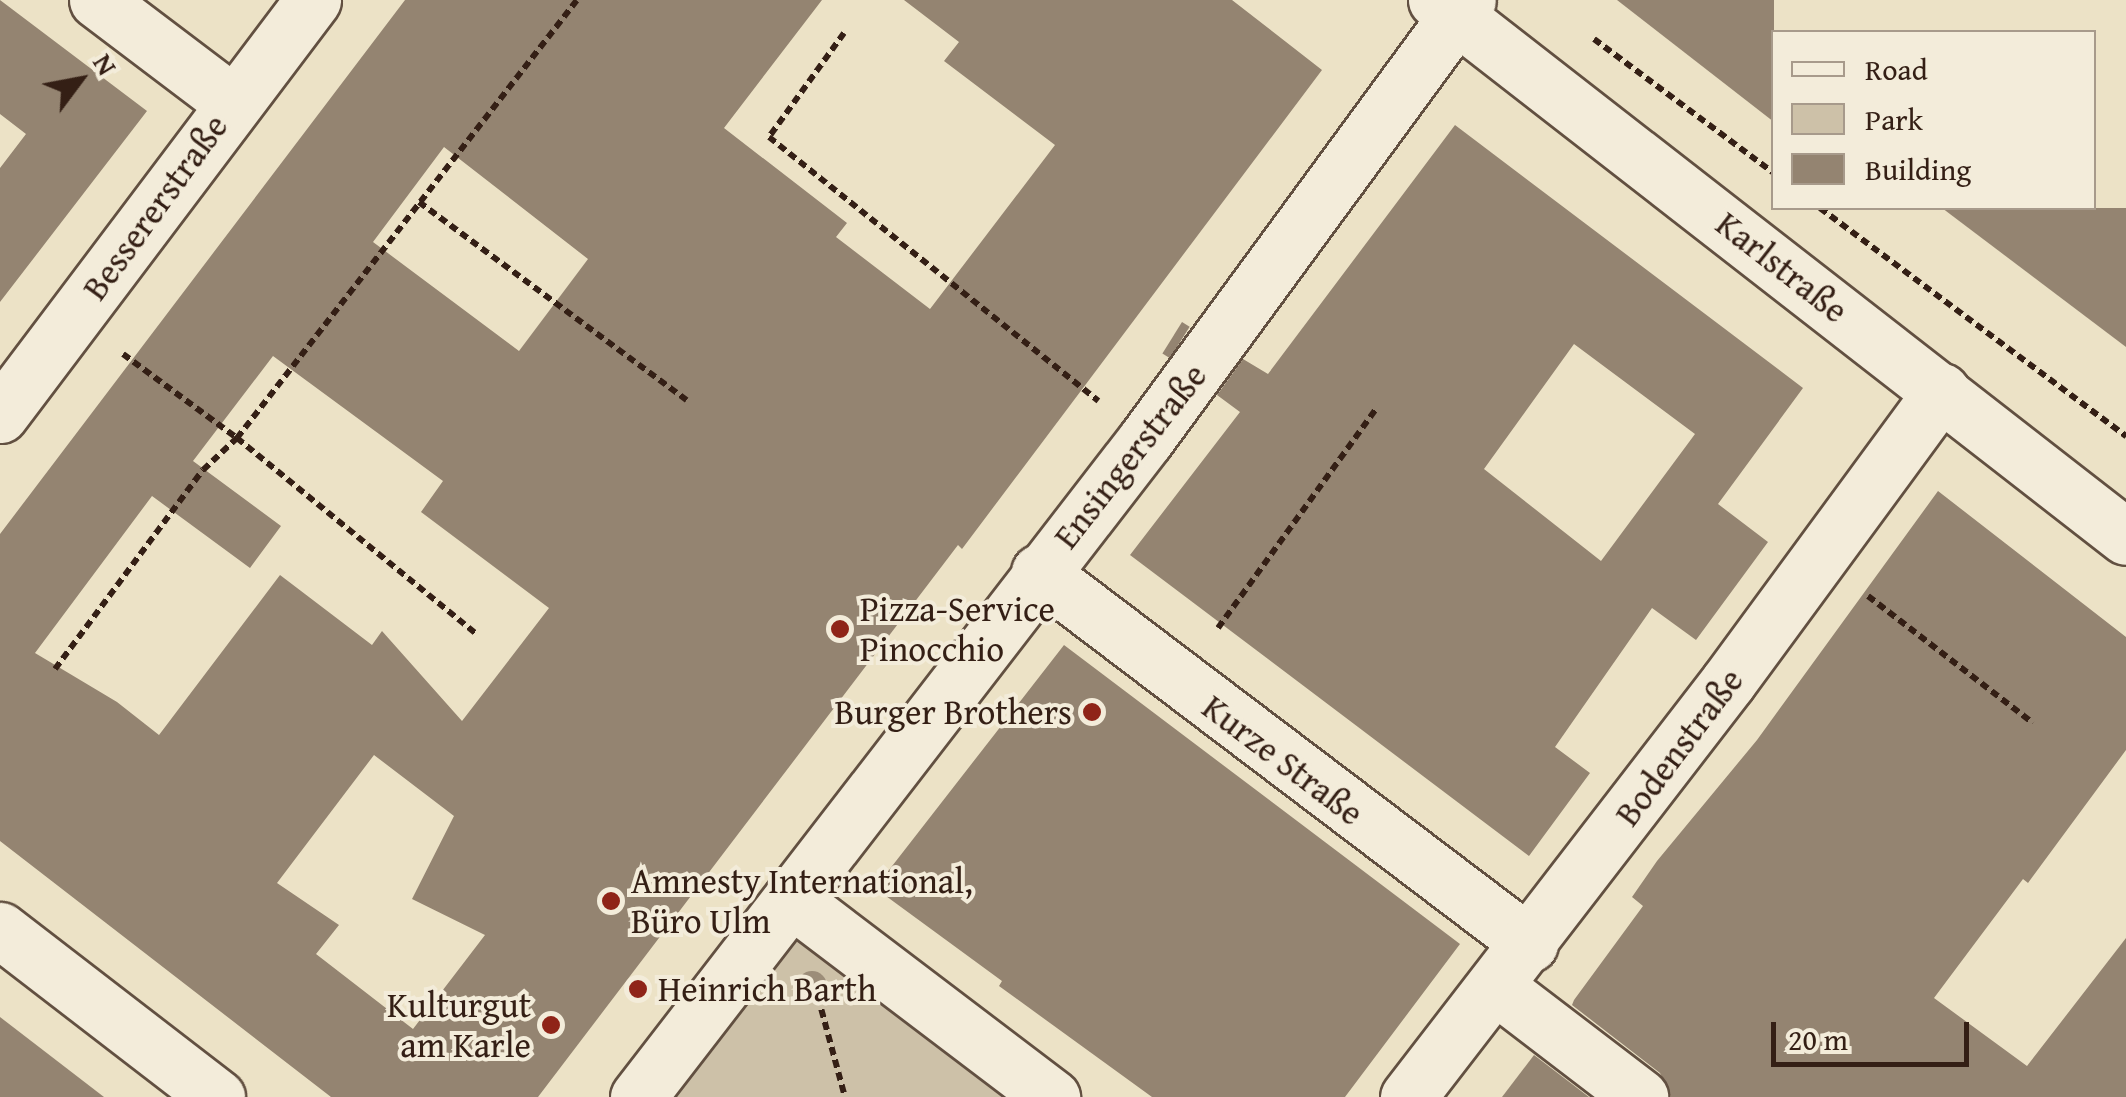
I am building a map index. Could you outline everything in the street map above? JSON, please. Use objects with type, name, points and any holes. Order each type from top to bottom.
[{"type":"street","points":[[97,0],[232,102]]},
{"type":"street","name":"Bessererstraße","points":[[0,415],[232,102],[313,0]]},
{"type":"street","name":"Karlstraße","points":[[1453,5],[2126,537]]},
{"type":"street","name":"Ensingerstraße","points":[[638,1097],[1039,572],[1146,439],[1453,5]]},
{"type":"street","name":"Bodenstraße","points":[[1408,1097],[1530,944],[1942,391]]},
{"type":"street","name":"Kurze Straße","points":[[1039,572],[1179,682],[1530,944]]},
{"type":"street","points":[[791,899],[1052,1097]]},
{"type":"street","points":[[0,930],[217,1097]]},
{"type":"street","points":[[1495,986],[1640,1097]]},
{"type":"path","points":[[55,668],[203,470],[238,438],[577,0]]},
{"type":"path","points":[[844,33],[769,137],[1146,439]]},
{"type":"path","points":[[1589,34],[1771,171]]},
{"type":"path","points":[[419,202],[687,400]]},
{"type":"path","points":[[1823,210],[2126,436]]},
{"type":"path","points":[[74,317],[238,438],[478,635]]},
{"type":"path","points":[[1179,682],[1376,409]]},
{"type":"path","points":[[1819,559],[2033,723]]},
{"type":"green space","points":[[791,899],[1052,1097],[638,1097]]},
{"type":"building","points":[[0,0],[147,111],[0,302],[0,168],[26,134],[0,114]]},
{"type":"building","points":[[405,0],[822,0],[724,128],[847,223],[836,237],[930,309],[1055,145],[944,61],[959,42],[904,0],[1232,0],[1322,70],[962,549],[958,545],[538,1097],[331,1097],[0,841],[0,534]],"holes":[[[444,147],[588,259],[519,351],[373,242]],[[273,356],[443,481],[421,512],[549,608],[462,721],[382,631],[372,645],[280,575],[159,735],[117,702],[35,653],[152,496],[250,568],[281,526],[193,461]],[[374,755],[454,816],[412,899],[485,935],[413,1029],[316,954],[339,925],[277,883]]]},
{"type":"building","points":[[1617,0],[1774,0],[1771,120]]},
{"type":"building","points":[[1455,125],[1803,388],[1718,504],[1768,542],[1696,640],[1652,608],[1555,747],[1590,773],[1529,856],[1130,555],[1240,412],[1217,395],[1243,359],[1268,374]],"holes":[[[1574,344],[1695,434],[1601,561],[1484,469]]]},
{"type":"building","points":[[2126,208],[2126,347],[1945,210]]},
{"type":"building","points":[[1182,322],[1190,327],[1170,358],[1162,353]]},
{"type":"building","points":[[1938,491],[2126,637],[2126,750],[2028,883],[2023,879],[1934,998],[2027,1066],[2126,938],[2126,1097],[1671,1097],[1660,1073],[1572,1005],[1574,1000],[1643,906],[1632,897],[1657,861],[1757,740]]},
{"type":"building","points":[[1064,645],[1460,944],[1345,1097],[1152,1097],[999,986],[1002,981],[875,888]]},
{"type":"building","points":[[0,1017],[104,1097],[0,1097]]},
{"type":"building","points":[[1534,1055],[1589,1097],[1502,1097]]},
{"type":"place","name":"Pizza-Service Pinocchio","points":[[840,629]]},
{"type":"place","name":"Burger Brothers","points":[[1092,712]]},
{"type":"place","name":"Amnesty International, Büro Ulm","points":[[611,901]]},
{"type":"place","name":"Heinrich Barth","points":[[638,989]]},
{"type":"place","name":"Kulturgut am Karle","points":[[551,1025]]}]
